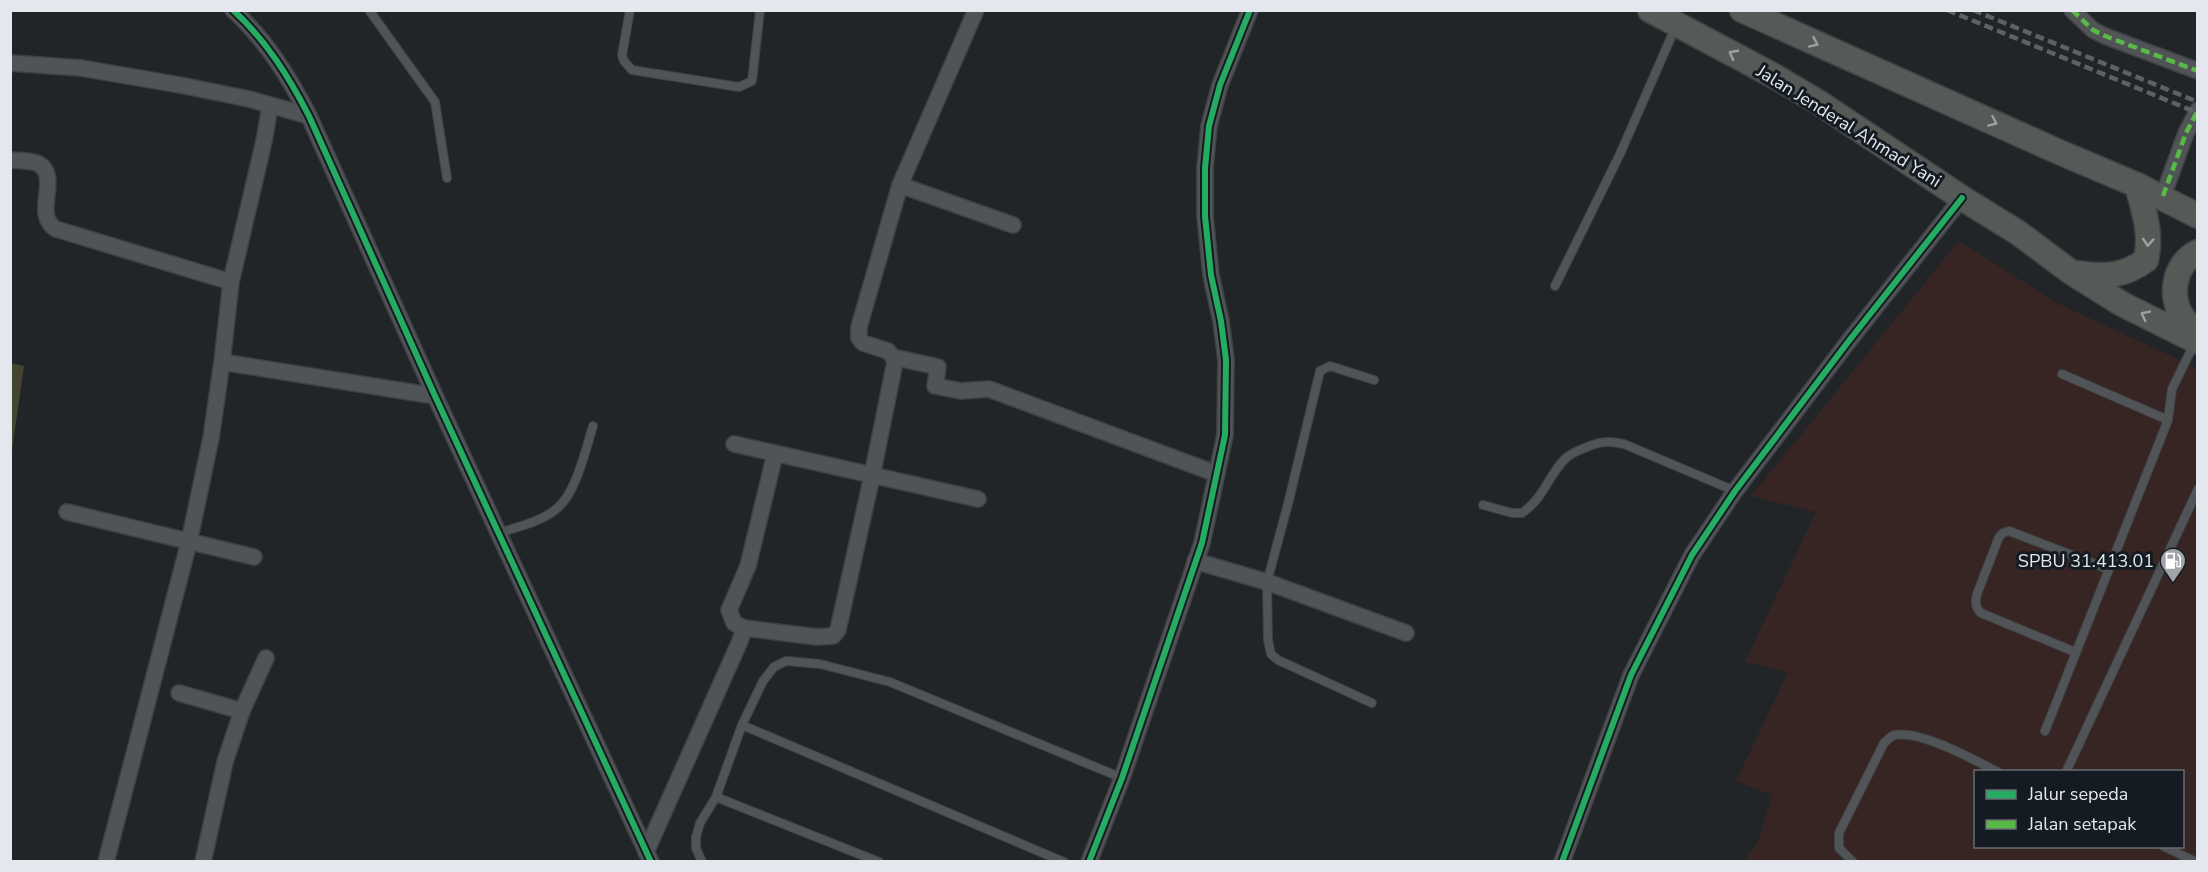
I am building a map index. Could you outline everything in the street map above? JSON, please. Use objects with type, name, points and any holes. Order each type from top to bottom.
[{"type":"highway","name":"Jalan Jenderal Ahmad Yani","points":[[1650,10],[1801,92],[2017,232],[2072,272],[2122,304],[2197,338]]},
{"type":"highway","points":[[1742,10],[2163,196],[2198,216]]},
{"type":"highway","points":[[2072,272],[2100,277],[2131,271],[2146,260],[2149,231],[2137,185]]},
{"type":"highway","points":[[2197,338],[2178,306],[2176,275],[2181,264],[2198,252]]},
{"type":"street","points":[[233,10],[256,33],[276,59],[292,83],[309,116],[435,396],[649,857]]},
{"type":"street","points":[[775,454],[748,566],[729,610],[734,622],[744,628],[817,637],[832,636],[838,630],[895,362],[888,351],[863,344],[859,338],[859,327],[900,185],[976,10]]},
{"type":"street","points":[[1089,861],[1122,778],[1202,543],[1225,435],[1226,360],[1221,321],[1211,275],[1205,216],[1205,168],[1209,126],[1220,86],[1250,10]]},
{"type":"street","points":[[2072,10],[2093,30],[2105,36],[2198,71]]},
{"type":"street","points":[[10,63],[81,68],[180,85],[309,116]]},
{"type":"street","points":[[106,861],[189,542],[211,438],[231,282],[270,106]]},
{"type":"street","points":[[2163,196],[2186,133],[2198,110]]},
{"type":"street","points":[[10,160],[34,162],[45,170],[47,177],[46,219],[56,229],[231,282]]},
{"type":"street","points":[[900,185],[1013,225]]},
{"type":"street","points":[[1562,861],[1631,675],[1692,555],[1735,491],[1848,342],[1962,198]]},
{"type":"street","points":[[893,357],[938,367],[935,386],[961,391],[989,389],[1217,474]]},
{"type":"street","points":[[222,362],[435,396]]},
{"type":"street","points":[[734,444],[978,499]]},
{"type":"street","points":[[67,512],[254,557]]},
{"type":"street","points":[[1195,561],[1267,582],[1406,633]]},
{"type":"street","points":[[649,857],[732,662],[744,628]]},
{"type":"street","points":[[203,861],[225,762],[242,711],[266,658]]},
{"type":"street","points":[[179,693],[242,711]]},
{"type":"lane","points":[[369,10],[435,102],[447,178]]},
{"type":"lane","points":[[630,10],[622,55],[632,70],[739,87],[752,81],[760,10]]},
{"type":"lane","points":[[1555,286],[1620,154],[1677,25]]},
{"type":"lane","points":[[2045,730],[2168,420],[2172,389],[2197,338]]},
{"type":"lane","points":[[1372,703],[1278,660],[1271,654],[1268,640],[1267,582],[1320,371],[1330,366],[1374,380]]},
{"type":"lane","points":[[2062,374],[2168,420]]},
{"type":"lane","points":[[500,533],[555,511],[564,503],[571,492],[593,426]]},
{"type":"lane","points":[[1483,505],[1512,513],[1522,513],[1540,496],[1557,468],[1568,456],[1598,442],[1610,441],[1624,444],[1735,491]]},
{"type":"lane","points":[[2066,770],[2198,489]]},
{"type":"lane","points":[[2075,652],[1981,613],[1977,609],[1975,602],[1977,594],[1999,537],[2009,531],[2108,569]]},
{"type":"lane","points":[[702,861],[696,848],[700,823],[716,797],[742,725],[763,681],[774,667],[786,661],[820,664],[890,682],[1122,778]]},
{"type":"lane","points":[[742,725],[1064,861]]},
{"type":"lane","points":[[1853,861],[1839,848],[1839,833],[1884,743],[1892,735],[1907,734],[1924,738],[1996,770]]},
{"type":"lane","points":[[716,797],[879,861]]},
{"type":"lane","points":[[2167,848],[2196,861]]},
{"type":"shaded area","points":[[1959,241],[2057,303],[2197,368],[2197,861],[1744,861],[1758,842],[1772,795],[1736,781],[1788,672],[1745,662],[1816,512],[1751,496]]},
{"type":"green space","points":[[10,363],[24,366],[11,457]]},
{"type":"railway","points":[[1947,10],[2198,113]]},
{"type":"railway","points":[[1973,10],[2198,102]]},
{"type":"marked path","points":[[2072,10],[2093,30],[2105,36],[2198,71]]},
{"type":"marked path","points":[[2163,196],[2186,133],[2198,110]]},
{"type":"cycle path","points":[[233,10],[276,60],[309,116],[435,396],[651,862]]},
{"type":"cycle path","points":[[1089,862],[1122,778],[1202,543],[1225,435],[1226,360],[1221,321],[1211,275],[1205,216],[1205,168],[1209,126],[1220,85],[1250,10]]},
{"type":"cycle path","points":[[1562,862],[1631,675],[1692,555],[1735,491],[1848,342],[1962,198]]},
{"type":"place","name":"SPBU 31.413.01","points":[[2173,584]]}]
